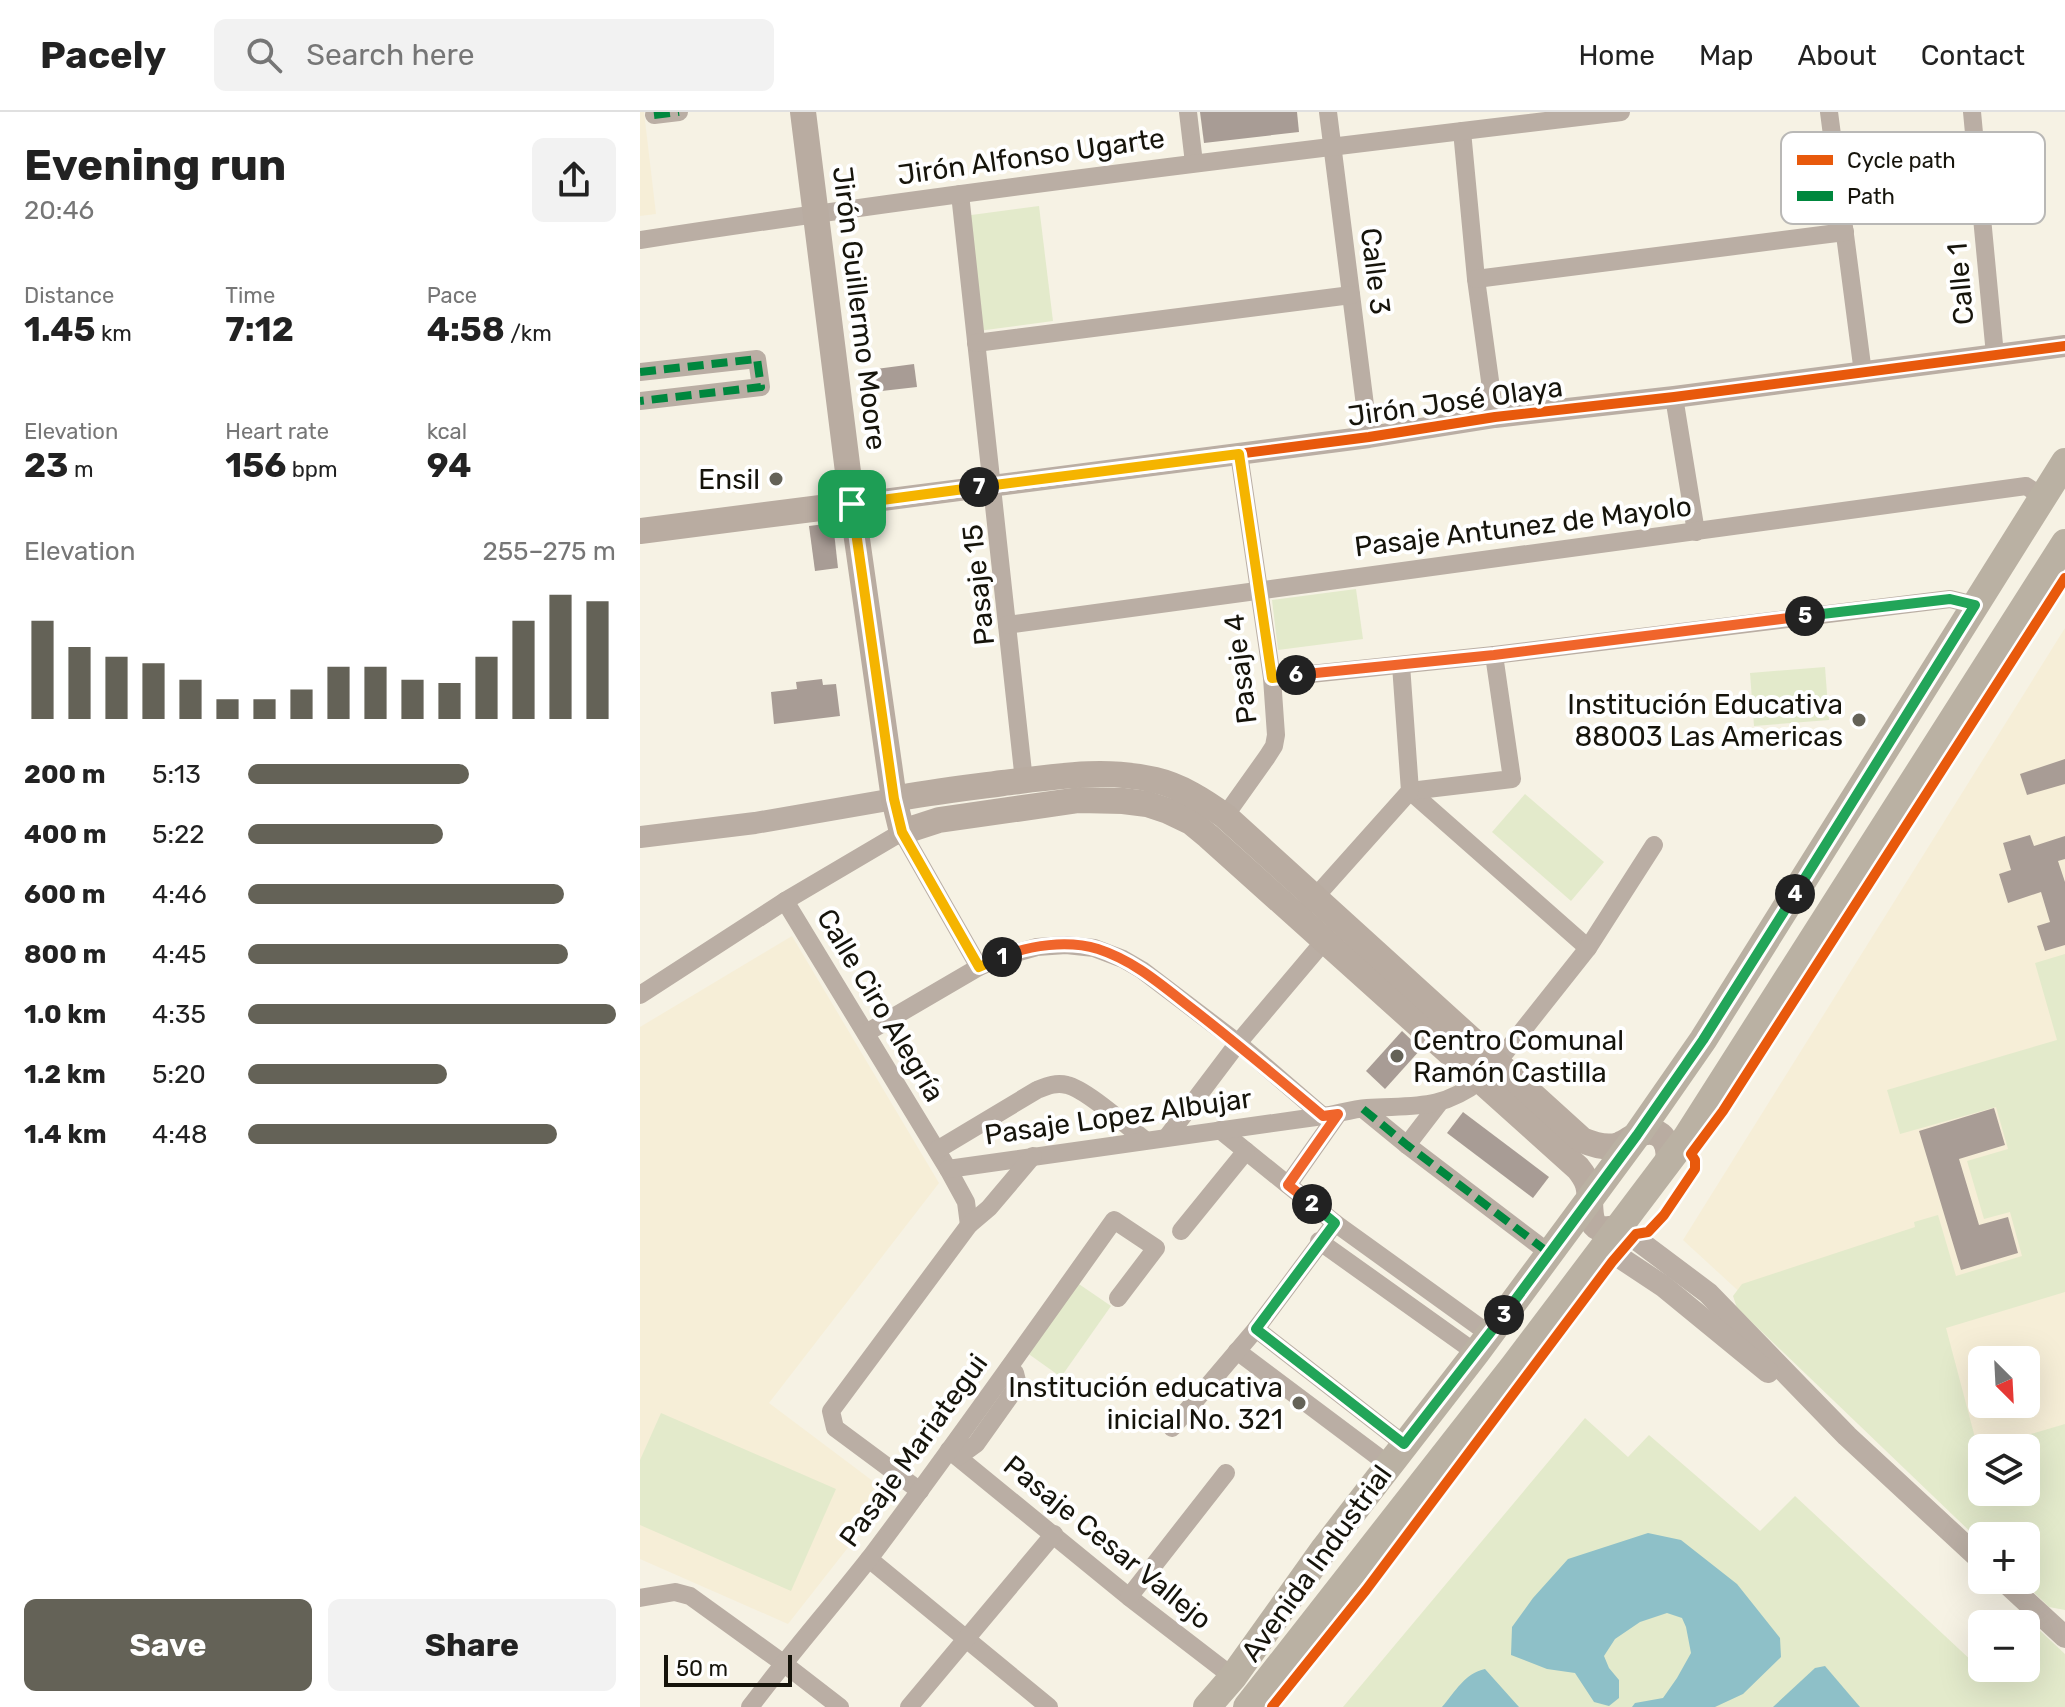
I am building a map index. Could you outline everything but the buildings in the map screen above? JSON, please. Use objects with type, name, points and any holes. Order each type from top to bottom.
[{"type":"main road","name":"Jirón Guillermo Moore","points":[[803,112],[852,504],[894,799],[902,832]]},
{"type":"main road","name":"Avenida Industrial","points":[[1207,1707],[1233,1677],[1325,1548],[1482,1344],[1637,1135],[1703,1040],[2065,462]]},
{"type":"main road","name":"Jirón José Olaya","points":[[640,531],[852,504]]},
{"type":"main road","name":"Avenida Industrial","points":[[1247,1707],[1667,1164],[1745,1048],[2065,543]]},
{"type":"main road","points":[[894,799],[1076,775],[1127,774],[1159,780],[1184,790],[1225,816],[1306,907],[1325,940],[1489,1072],[1582,1140],[1594,1145],[1620,1145],[1637,1135],[1655,1133],[1665,1139],[1669,1151],[1667,1164]]},
{"type":"main road","points":[[902,832],[939,820],[1079,800],[1147,804],[1191,822],[1306,907],[1489,1072],[1586,1178],[1594,1224],[1612,1237]]},
{"type":"street","points":[[654,115],[679,112]]},
{"type":"street","points":[[1188,112],[1194,163]]},
{"type":"street","name":"Calle 3","points":[[1328,112],[1369,437]]},
{"type":"street","name":"Jirón Alfonso Ugarte","points":[[640,240],[816,213],[1194,163],[1462,131],[1566,115],[1621,112]]},
{"type":"street","points":[[1829,112],[1832,132]]},
{"type":"street","name":"Calle 1","points":[[1972,112],[1974,132]]},
{"type":"street","points":[[1462,131],[1476,279],[1495,417]]},
{"type":"street","name":"Pasaje 15","points":[[960,194],[1024,781]]},
{"type":"street","points":[[1844,224],[1863,373]]},
{"type":"street","name":"Calle 1","points":[[1983,224],[1995,355]]},
{"type":"street","points":[[1476,279],[1845,232]]},
{"type":"street","points":[[976,343],[1351,295]]},
{"type":"street","name":"Jirón José Olaya","points":[[852,504],[1369,437],[1495,417],[2065,346]]},
{"type":"street","points":[[640,372],[757,359],[761,387],[640,401]]},
{"type":"street","points":[[1674,397],[1696,532]]},
{"type":"street","name":"Pasaje 4","points":[[1225,816],[1274,746],[1276,735],[1272,678],[1239,454]]},
{"type":"street","name":"Pasaje Antunez de Mayolo","points":[[1007,625],[2026,486],[2043,497]]},
{"type":"street","points":[[1272,678],[1494,655],[1950,599],[1975,605]]},
{"type":"street","points":[[1306,907],[1410,791],[1512,779],[1494,655]]},
{"type":"street","points":[[1401,665],[1410,791],[1588,948]]},
{"type":"street","points":[[640,837],[755,823],[894,799]]},
{"type":"street","points":[[640,995],[785,901],[902,832]]},
{"type":"street","name":"Jirón Guillermo Moore","points":[[902,832],[979,967]]},
{"type":"street","name":"Pasaje Lopez Albujar","points":[[948,1169],[1363,1109],[1418,1107],[1465,1092],[1489,1072],[1588,948],[1654,845]]},
{"type":"street","name":"Calle Ciro Alegría","points":[[785,901],[948,1169],[966,1202],[969,1225]]},
{"type":"street","points":[[1167,1137],[1238,1043],[1325,940]]},
{"type":"street","points":[[866,1033],[979,967],[1008,955],[1037,947],[1066,945],[1094,948],[1142,970],[1330,1115],[1288,1185]]},
{"type":"street","points":[[937,1150],[1037,1090],[1053,1084],[1068,1085],[1082,1091],[1145,1140]]},
{"type":"street","points":[[1407,1145],[1440,1102]]},
{"type":"street","points":[[1363,1109],[1549,1253]]},
{"type":"street","points":[[1220,1130],[1482,1344]]},
{"type":"street","points":[[1181,1231],[1246,1151]]},
{"type":"street","points":[[920,1491],[835,1428],[831,1411],[969,1225],[989,1208],[1033,1156]]},
{"type":"street","name":"Pasaje Mariategui","points":[[750,1707],[920,1491],[954,1454],[1009,1368],[1114,1220],[1156,1248],[1118,1298]]},
{"type":"street","points":[[1172,1428],[1256,1329],[1335,1223]]},
{"type":"street","points":[[1612,1237],[1663,1286],[1847,1436],[1968,1548]]},
{"type":"street","points":[[1319,1241],[1482,1344]]},
{"type":"street","points":[[1256,1329],[1396,1454]]},
{"type":"street","points":[[1237,1351],[1396,1454]]},
{"type":"street","name":"Pasaje Cesar Vallejo","points":[[954,1454],[1129,1597],[1233,1677]]},
{"type":"street","points":[[1129,1597],[1226,1473]]},
{"type":"street","points":[[909,1707],[1054,1534]]},
{"type":"street","points":[[869,1559],[1049,1707]]},
{"type":"street","points":[[640,1598],[675,1592],[690,1596],[840,1707]]},
{"type":"street","points":[[2018,1594],[2065,1637]]},
{"type":"shaded area","points":[[640,112],[644,112],[656,214],[640,216]]},
{"type":"shaded area","points":[[2065,628],[2065,1591],[2040,1556],[2040,1522],[1990,1522],[1972,1506],[2040,1506],[2040,1434],[1968,1434],[1968,1502],[1683,1240]]},
{"type":"shaded area","points":[[792,936],[939,1183],[769,1403],[890,1494],[788,1624],[640,1559],[640,1027]]},
{"type":"green space","points":[[1039,206],[1053,321],[978,331],[964,216]]},
{"type":"green space","points":[[1356,589],[1363,639],[1278,650],[1272,600]]},
{"type":"green space","points":[[1825,667],[1829,720],[1754,726],[1750,673]]},
{"type":"green space","points":[[1525,794],[1604,862],[1571,901],[1492,832]]},
{"type":"green space","points":[[2065,954],[2065,1292],[1946,1328],[1974,1434],[1968,1434],[1968,1506],[2040,1506],[2040,1434],[2031,1434],[2065,1424],[2065,1610],[2049,1607],[2036,1594],[2040,1594],[2040,1522],[1968,1522],[1968,1530],[1737,1308],[1733,1296],[1742,1284],[1915,1227],[1914,1222],[1938,1215],[1956,1276],[2022,1256],[2010,1212],[1984,1219],[1967,1161],[2008,1149],[1996,1107],[1900,1134],[1887,1090],[2057,1040],[2035,963]]},
{"type":"green space","points":[[1073,1280],[1111,1306],[1061,1377],[1023,1350]]},
{"type":"green space","points":[[661,1413],[836,1489],[791,1591],[640,1525],[640,1460]]},
{"type":"green space","points":[[1585,1418],[1628,1457],[1649,1435],[1760,1531],[1795,1496],[1968,1657],[1968,1682],[2040,1682],[2040,1631],[2065,1654],[2065,1707],[1343,1707]]},
{"type":"water","points":[[1648,1533],[1681,1540],[1737,1584],[1780,1638],[1781,1657],[1743,1694],[1715,1707],[1632,1707],[1635,1703],[1663,1698],[1691,1653],[1682,1618],[1667,1613],[1640,1622],[1615,1639],[1604,1656],[1619,1680],[1619,1698],[1609,1706],[1594,1702],[1575,1673],[1547,1669],[1511,1655],[1512,1627],[1568,1559]]},
{"type":"water","points":[[1825,1666],[1860,1707],[1773,1707],[1815,1668]]},
{"type":"water","points":[[1485,1669],[1519,1707],[1442,1707],[1466,1679]]},
{"type":"marked path","points":[[654,115],[679,112]]},
{"type":"marked path","points":[[640,372],[757,359],[761,387],[640,401]]},
{"type":"marked path","points":[[1363,1109],[1549,1253]]},
{"type":"cycle path","points":[[852,504],[1369,437],[1495,417],[2065,346]]},
{"type":"cycle path","points":[[1272,1707],[1366,1590],[1612,1262],[1636,1234],[1648,1232],[1664,1215],[1695,1169],[1691,1154],[1723,1111],[2065,578]]},
{"type":"place","name":"Ensil","points":[[776,479]]},
{"type":"place","name":"Institución Educativa 88003 Las Americas","points":[[1859,720]]},
{"type":"place","name":"Centro Comunal Ramón Castilla","points":[[1397,1056]]},
{"type":"place","name":"Institución educativa inicial No. 321","points":[[1299,1403]]},
{"type":"route","points":[[1239,454],[1272,678],[1494,655],[1950,599],[1975,605],[1703,1040],[1476,1353],[1404,1444],[1256,1329],[1335,1223],[1288,1185],[1338,1114],[1323,1116],[1238,1043],[1123,959],[1094,948],[1066,945],[1037,947],[979,967],[902,832],[894,799],[852,504],[1239,454]]}]
